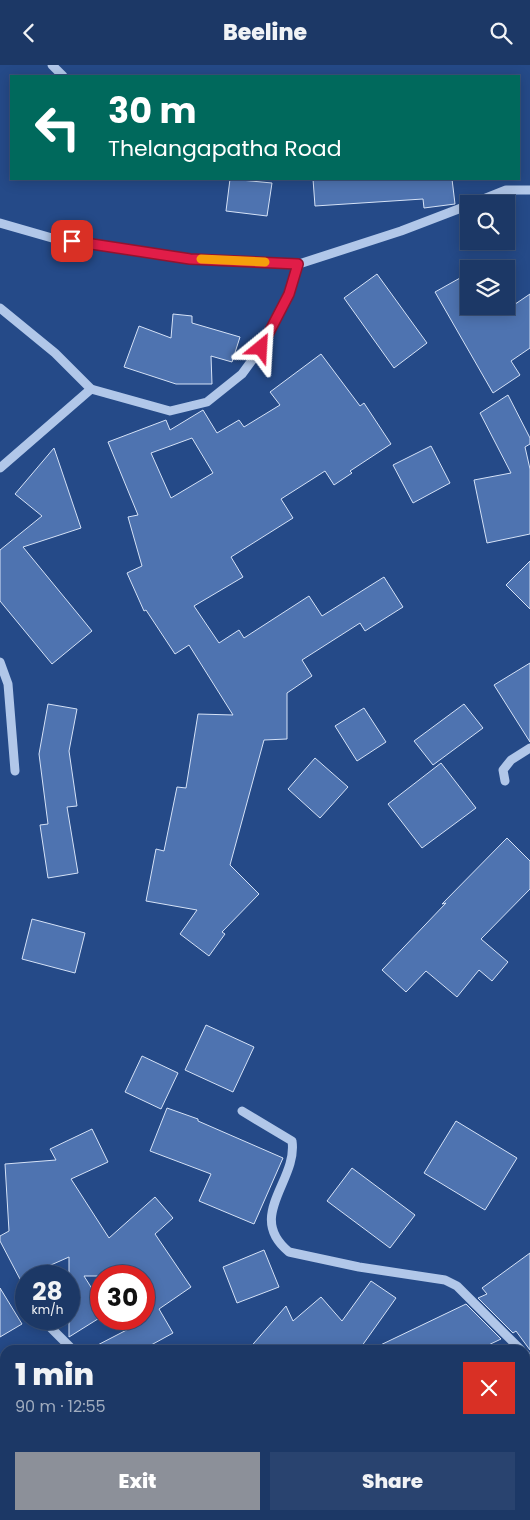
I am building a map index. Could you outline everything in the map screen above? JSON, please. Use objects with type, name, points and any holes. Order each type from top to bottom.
[{"type":"street","points":[[52,65],[62,75]]},
{"type":"street","points":[[493,195],[506,190],[530,190]]},
{"type":"street","points":[[0,223],[52,238],[190,259],[298,264],[401,231],[460,208]]},
{"type":"street","points":[[0,308],[55,353],[91,389],[170,411],[207,402],[242,374],[261,348],[289,294],[298,264]]},
{"type":"street","points":[[0,468],[91,389]]},
{"type":"street","points":[[0,662],[8,685],[16,771]]},
{"type":"street","points":[[504,781],[503,771],[511,759],[530,748]]},
{"type":"street","points":[[242,1111],[292,1141],[294,1152],[272,1209],[272,1229],[280,1245],[289,1253],[359,1267],[445,1280],[457,1286],[516,1345]]},
{"type":"street","points":[[53,1330],[68,1345]]},
{"type":"building","points":[[230,180],[272,183],[267,216],[226,211]]},
{"type":"building","points":[[313,180],[452,180],[455,204],[424,208],[423,199],[315,206]]},
{"type":"building","points":[[377,274],[427,343],[394,368],[344,298]]},
{"type":"building","points":[[460,278],[460,315],[515,315],[515,304],[530,294],[530,348],[511,361],[520,375],[493,393],[435,292]]},
{"type":"building","points":[[173,314],[192,316],[192,323],[240,337],[232,362],[211,356],[212,384],[176,384],[124,367],[139,326],[171,338]]},
{"type":"building","points":[[321,354],[360,406],[364,403],[391,444],[350,471],[352,473],[334,485],[325,471],[281,499],[293,518],[231,557],[243,577],[194,606],[219,643],[239,630],[244,638],[309,596],[322,616],[384,577],[403,607],[365,631],[360,623],[302,660],[312,676],[287,693],[287,739],[264,740],[230,865],[259,894],[222,932],[225,934],[209,956],[180,934],[197,910],[146,901],[156,849],[164,851],[177,787],[186,788],[198,714],[233,715],[189,645],[175,654],[146,610],[144,611],[127,573],[142,566],[128,517],[138,515],[108,442],[166,420],[170,430],[203,410],[217,433],[239,420],[244,427],[280,405],[270,392]],"holes":[[[192,438],[213,473],[171,498],[151,453]]]},
{"type":"building","points":[[508,395],[530,438],[530,444],[525,447],[530,469],[530,534],[487,543],[474,480],[511,473],[480,413]]},
{"type":"building","points":[[431,446],[450,483],[413,503],[393,465]]},
{"type":"building","points":[[54,448],[81,528],[23,547],[92,631],[52,664],[0,601],[0,550],[42,516],[15,494]]},
{"type":"building","points":[[530,561],[530,609],[506,585]]},
{"type":"building","points":[[530,663],[530,742],[494,685]]},
{"type":"building","points":[[48,704],[77,709],[69,751],[77,806],[67,807],[78,873],[48,878],[40,825],[48,824],[39,754]]},
{"type":"building","points":[[464,704],[483,728],[433,765],[414,741]]},
{"type":"building","points":[[364,708],[386,742],[357,761],[335,726]]},
{"type":"building","points":[[315,758],[348,787],[320,818],[288,789]]},
{"type":"building","points":[[441,763],[476,808],[422,848],[388,804]]},
{"type":"building","points":[[507,838],[530,861],[530,889],[481,939],[508,962],[492,981],[479,970],[457,997],[426,971],[406,992],[382,970],[446,903],[442,904]]},
{"type":"building","points":[[32,919],[85,933],[75,973],[22,959]]},
{"type":"building","points":[[206,1025],[254,1047],[233,1092],[185,1070]]},
{"type":"building","points":[[142,1056],[178,1073],[161,1109],[125,1092]]},
{"type":"building","points":[[167,1108],[198,1119],[198,1121],[283,1158],[254,1224],[199,1201],[211,1174],[150,1151]]},
{"type":"building","points":[[456,1121],[517,1158],[485,1210],[424,1173]]},
{"type":"building","points":[[92,1129],[108,1162],[71,1179],[109,1238],[155,1197],[173,1218],[155,1234],[191,1287],[159,1309],[173,1333],[151,1345],[98,1345],[127,1330],[155,1330],[155,1265],[90,1265],[90,1276],[84,1276],[90,1286],[90,1324],[69,1337],[69,1330],[80,1330],[80,1265],[69,1265],[69,1257],[51,1265],[15,1265],[15,1270],[0,1241],[0,1236],[9,1231],[5,1164],[56,1160],[50,1149]]},
{"type":"building","points":[[352,1168],[415,1215],[390,1248],[327,1201]]},
{"type":"building","points":[[264,1250],[279,1287],[237,1303],[223,1267]]},
{"type":"building","points":[[530,1253],[530,1345],[526,1345],[516,1331],[513,1333],[478,1298],[487,1294],[482,1288]]},
{"type":"building","points":[[371,1281],[396,1298],[363,1345],[252,1345],[286,1306],[293,1321],[321,1297],[342,1321]]},
{"type":"building","points":[[0,1288],[15,1313],[15,1328],[0,1337]]},
{"type":"building","points":[[466,1304],[501,1339],[488,1345],[380,1345]]},
{"type":"slow traffic","points":[[201,259],[265,262]]},
{"type":"route","points":[[72,241],[190,259],[298,264],[289,294],[261,348]]}]
